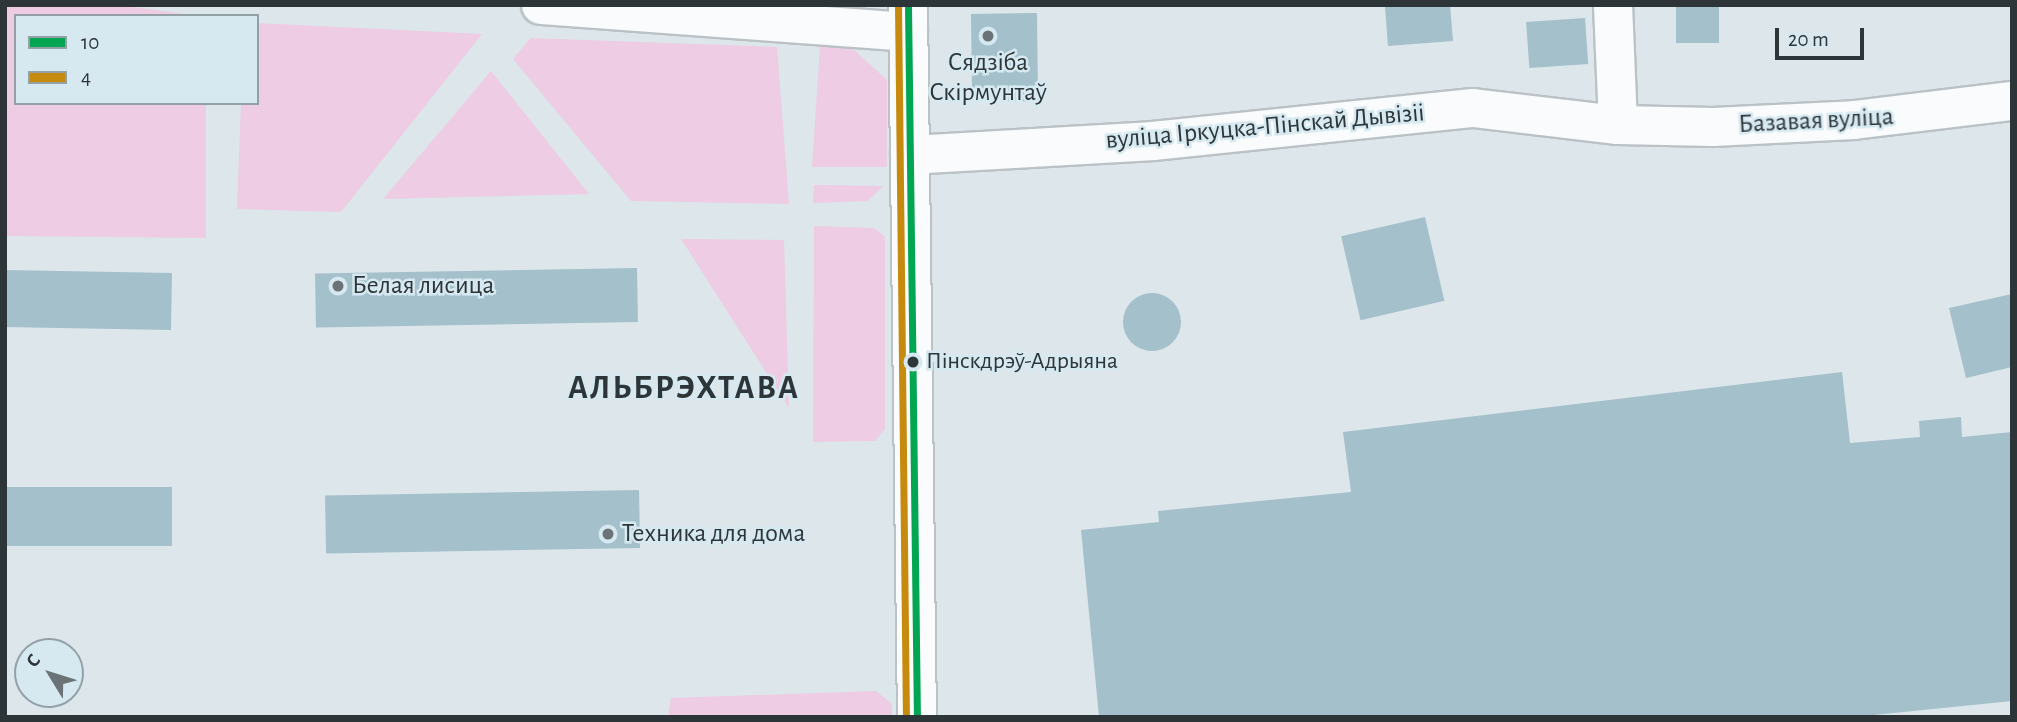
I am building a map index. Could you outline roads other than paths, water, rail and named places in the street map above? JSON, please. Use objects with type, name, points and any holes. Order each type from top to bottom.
[{"type":"street","points":[[541,5],[908,19],[917,717]]},
{"type":"street","points":[[1613,5],[1618,125]]},
{"type":"street","name":"Базавая вуліца","points":[[1618,125],[1854,120],[2012,102]]},
{"type":"street","name":"вуліца Іркуцка-Пінскай Дывізіі","points":[[911,155],[1153,141],[1473,107],[1618,125]]},
{"type":"place","name":"Сядзіба Скірмунтаў","points":[[988,36]]},
{"type":"place","name":"Белая лисица","points":[[338,286]]},
{"type":"place","name":"Пінскдрэў-Адрыяна","points":[[913,362]]},
{"type":"place","name":"Техника для дома","points":[[608,534]]},
{"type":"district","name":"АЛЬБРЭХТАВА","points":[[684,389]]}]
